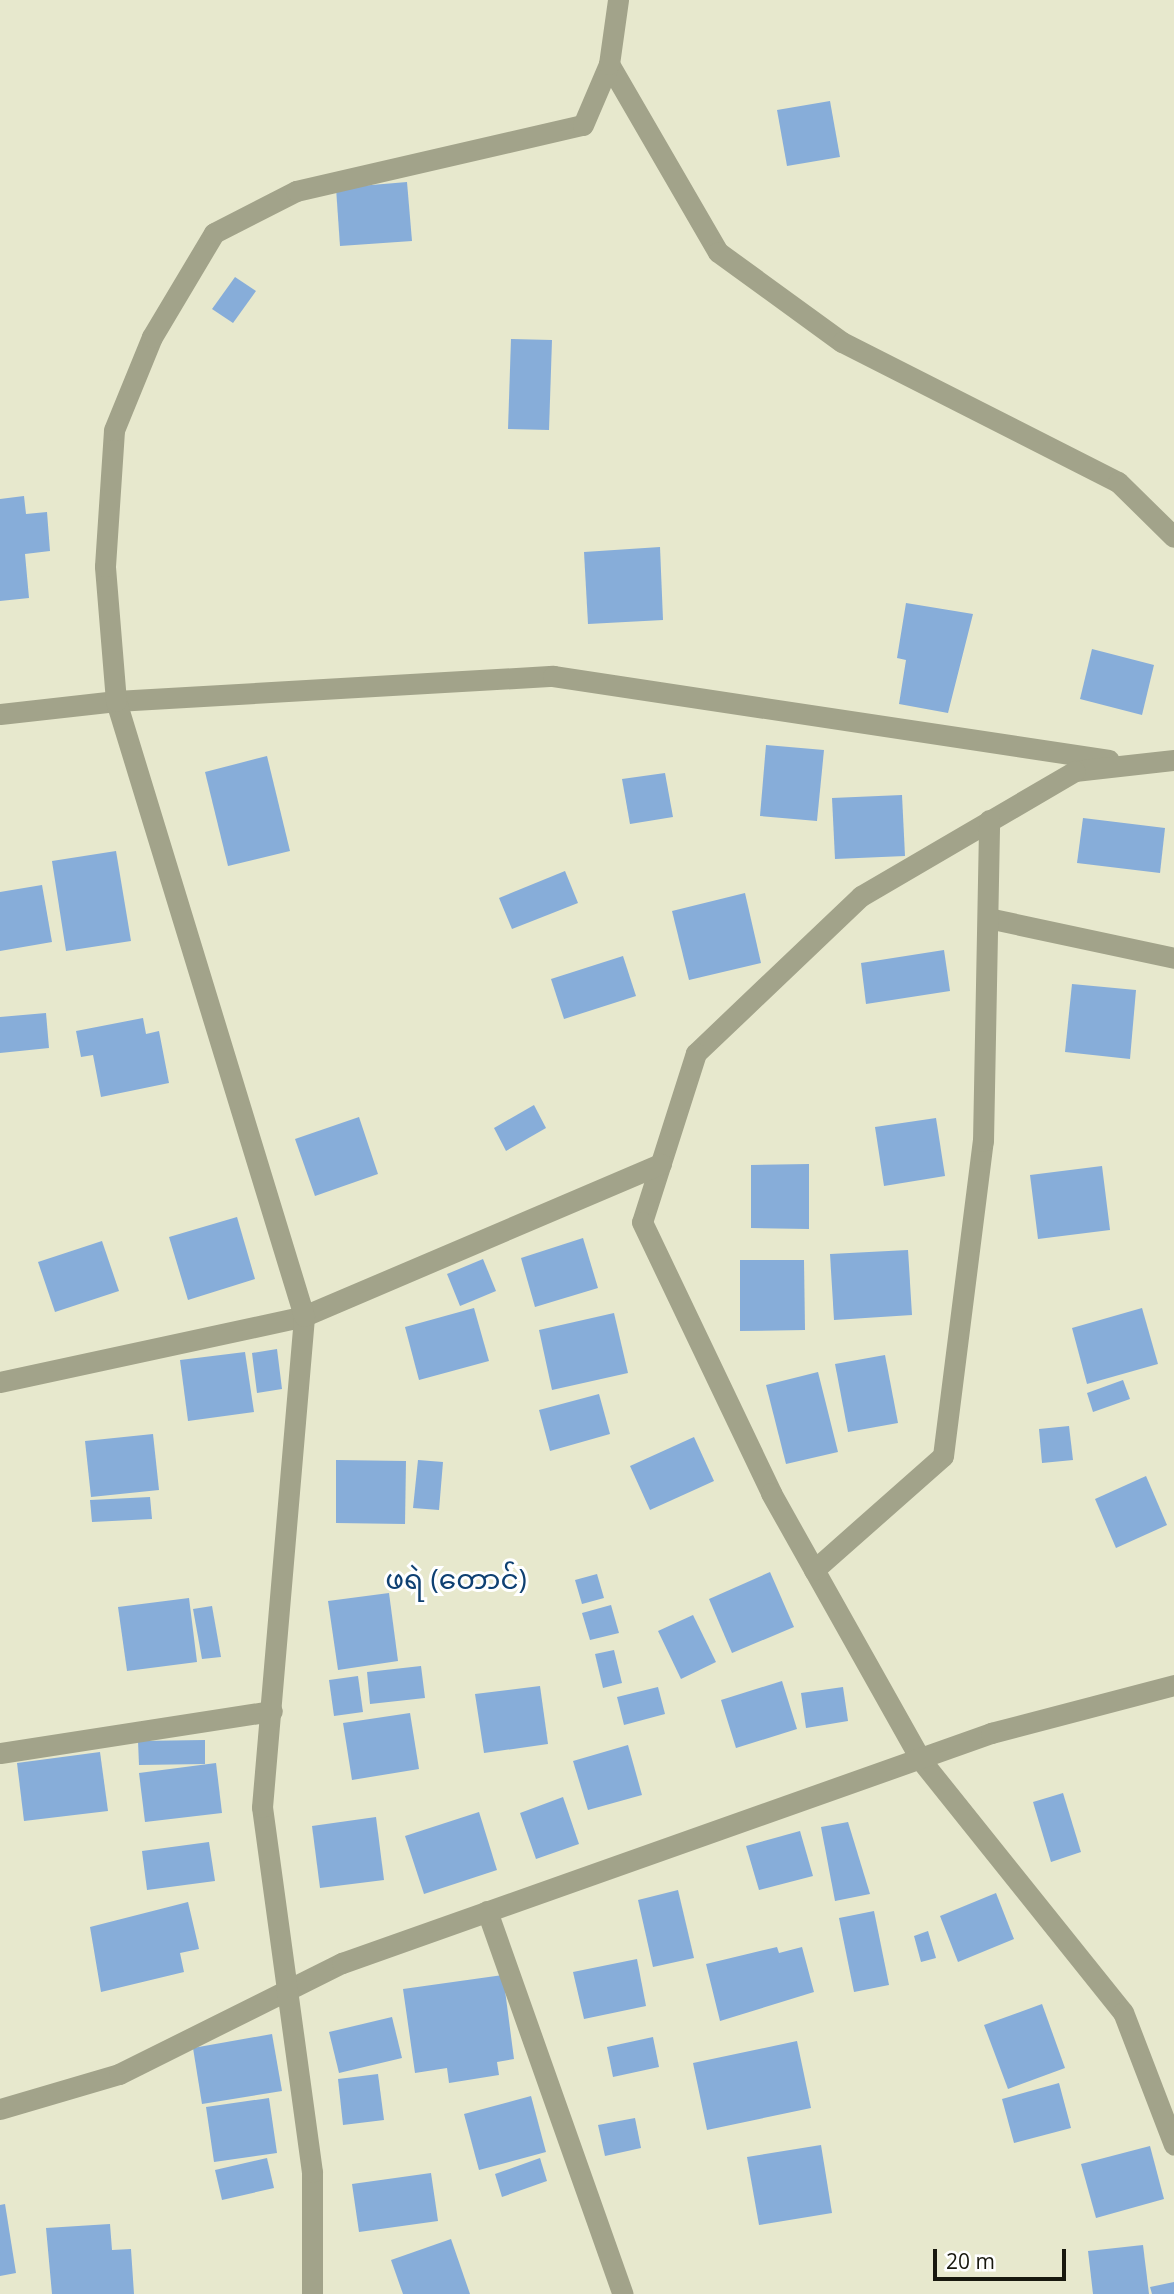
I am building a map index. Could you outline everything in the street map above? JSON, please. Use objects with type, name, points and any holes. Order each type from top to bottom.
[{"type":"street","points":[[312,2294],[312,2172],[289,1988],[262,1807],[303,1316],[116,701],[105,566],[114,430],[152,337],[214,233],[296,191],[583,125],[609,64],[618,0]]},
{"type":"street","points":[[609,64],[718,252],[842,342],[1118,482],[1174,537]]},
{"type":"street","points":[[0,714],[116,701],[553,676],[1139,764]]},
{"type":"street","points":[[1174,760],[1075,771],[861,896],[696,1054],[642,1223],[814,1570],[920,1759],[1123,2012],[1174,2145]]},
{"type":"street","points":[[814,1570],[943,1456],[983,1141],[989,820]]},
{"type":"street","points":[[988,918],[1174,958]]},
{"type":"street","points":[[0,1382],[303,1316],[661,1164]]},
{"type":"street","points":[[0,2109],[119,2074],[289,1988],[487,1911],[920,1759],[1174,1685]]},
{"type":"street","points":[[0,1753],[272,1711]]},
{"type":"street","points":[[487,1911],[623,2294]]},
{"type":"building","points":[[830,101],[840,157],[787,166],[777,110]]},
{"type":"building","points":[[407,182],[412,241],[340,246],[336,188]]},
{"type":"building","points":[[235,277],[256,291],[233,323],[212,309]]},
{"type":"building","points":[[511,339],[552,340],[549,430],[508,429]]},
{"type":"building","points":[[24,496],[26,514],[47,512],[50,551],[25,554],[29,598],[0,601],[0,499]]},
{"type":"building","points":[[660,547],[663,620],[588,624],[584,552]]},
{"type":"building","points":[[906,603],[973,614],[948,713],[899,704],[906,660],[897,658]]},
{"type":"building","points":[[1092,649],[1154,665],[1142,715],[1080,699]]},
{"type":"building","points":[[766,745],[824,750],[817,821],[760,816]]},
{"type":"building","points":[[267,756],[290,851],[228,866],[205,772]]},
{"type":"building","points":[[665,773],[673,817],[630,824],[622,779]]},
{"type":"building","points":[[902,795],[905,856],[835,859],[832,798]]},
{"type":"building","points":[[1083,818],[1165,828],[1160,873],[1077,863]]},
{"type":"building","points":[[116,851],[131,941],[66,951],[52,861]]},
{"type":"building","points":[[565,871],[578,903],[512,929],[499,898]]},
{"type":"building","points":[[42,885],[52,942],[0,951],[0,892]]},
{"type":"building","points":[[745,893],[761,963],[689,980],[672,911]]},
{"type":"building","points":[[944,950],[950,991],[866,1004],[861,963]]},
{"type":"building","points":[[623,956],[636,996],[564,1019],[551,979]]},
{"type":"building","points":[[1072,984],[1136,990],[1130,1059],[1065,1052]]},
{"type":"building","points":[[46,1013],[49,1048],[0,1053],[0,1017]]},
{"type":"building","points":[[143,1018],[146,1034],[159,1031],[169,1083],[101,1097],[93,1055],[81,1057],[76,1031]]},
{"type":"building","points":[[534,1105],[546,1128],[506,1151],[494,1128]]},
{"type":"building","points":[[359,1117],[378,1174],[315,1196],[295,1139]]},
{"type":"building","points":[[936,1118],[945,1176],[884,1186],[875,1127]]},
{"type":"building","points":[[809,1164],[809,1229],[751,1228],[751,1165]]},
{"type":"building","points":[[1102,1166],[1110,1230],[1038,1239],[1030,1175]]},
{"type":"building","points":[[237,1217],[255,1279],[188,1300],[169,1237]]},
{"type":"building","points":[[583,1238],[598,1288],[535,1307],[521,1258]]},
{"type":"building","points":[[102,1241],[119,1291],[55,1312],[38,1262]]},
{"type":"building","points":[[908,1250],[912,1315],[834,1320],[830,1254]]},
{"type":"building","points":[[483,1259],[496,1291],[460,1306],[447,1274]]},
{"type":"building","points":[[740,1260],[804,1260],[805,1330],[740,1331]]},
{"type":"building","points":[[474,1308],[489,1361],[419,1380],[405,1327]]},
{"type":"building","points":[[1142,1308],[1158,1364],[1087,1384],[1072,1328]]},
{"type":"building","points":[[614,1313],[628,1373],[552,1390],[539,1330]]},
{"type":"building","points":[[277,1349],[282,1389],[257,1393],[252,1353]]},
{"type":"building","points":[[245,1352],[254,1412],[188,1421],[180,1360]]},
{"type":"building","points":[[885,1355],[898,1423],[848,1432],[835,1364]]},
{"type":"building","points":[[818,1372],[838,1452],[786,1464],[766,1385]]},
{"type":"building","points":[[1123,1380],[1130,1399],[1093,1412],[1087,1393]]},
{"type":"building","points":[[599,1394],[610,1434],[550,1451],[539,1410]]},
{"type":"building","points":[[1069,1426],[1073,1460],[1042,1463],[1039,1429]]},
{"type":"building","points":[[153,1434],[159,1490],[91,1497],[85,1441]]},
{"type":"building","points":[[694,1437],[714,1481],[650,1510],[630,1466]]},
{"type":"building","points":[[336,1460],[406,1461],[405,1524],[336,1523]]},
{"type":"building","points":[[418,1460],[443,1462],[439,1510],[413,1508]]},
{"type":"building","points":[[1146,1476],[1167,1525],[1116,1548],[1095,1499]]},
{"type":"building","points":[[150,1497],[152,1519],[92,1522],[90,1500]]},
{"type":"building","points":[[770,1572],[794,1627],[732,1653],[709,1599]]},
{"type":"building","points":[[597,1574],[604,1598],[582,1604],[575,1580]]},
{"type":"building","points":[[389,1593],[398,1661],[338,1670],[328,1601]]},
{"type":"building","points":[[189,1598],[197,1662],[127,1671],[118,1607]]},
{"type":"building","points":[[611,1605],[619,1633],[590,1640],[582,1613]]},
{"type":"building","points":[[212,1606],[221,1657],[202,1659],[193,1609]]},
{"type":"building","points":[[693,1615],[716,1662],[681,1679],[658,1631]]},
{"type":"building","points":[[614,1650],[622,1683],[603,1688],[595,1654]]},
{"type":"building","points":[[421,1666],[425,1698],[370,1704],[367,1672]]},
{"type":"building","points":[[358,1676],[363,1712],[334,1716],[329,1680]]},
{"type":"building","points":[[782,1681],[797,1729],[736,1748],[721,1700]]},
{"type":"building","points":[[540,1686],[548,1744],[484,1753],[475,1694]]},
{"type":"building","points":[[658,1687],[665,1714],[624,1725],[617,1697]]},
{"type":"building","points":[[843,1687],[848,1721],[806,1728],[801,1693]]},
{"type":"building","points":[[410,1713],[419,1769],[352,1780],[343,1723]]},
{"type":"building","points":[[205,1740],[205,1764],[139,1765],[138,1741]]},
{"type":"building","points":[[628,1745],[642,1795],[588,1810],[573,1761]]},
{"type":"building","points":[[100,1752],[108,1811],[24,1821],[17,1763]]},
{"type":"building","points":[[216,1763],[222,1813],[145,1822],[139,1773]]},
{"type":"building","points":[[1063,1793],[1081,1852],[1051,1862],[1033,1802]]},
{"type":"building","points":[[563,1797],[579,1844],[536,1859],[520,1813]]},
{"type":"building","points":[[479,1812],[497,1870],[424,1894],[405,1836]]},
{"type":"building","points":[[376,1817],[384,1880],[320,1888],[312,1826]]},
{"type":"building","points":[[848,1822],[870,1894],[835,1901],[821,1827]]},
{"type":"building","points":[[800,1831],[813,1876],[759,1890],[746,1846]]},
{"type":"building","points":[[209,1842],[215,1881],[147,1890],[142,1851]]},
{"type":"building","points":[[678,1890],[694,1958],[653,1967],[638,1900]]},
{"type":"building","points":[[996,1893],[1014,1939],[958,1962],[940,1916]]},
{"type":"building","points":[[188,1902],[199,1949],[180,1953],[184,1972],[101,1992],[90,1927]]},
{"type":"building","points":[[874,1911],[889,1985],[854,1992],[839,1918]]},
{"type":"building","points":[[928,1931],[936,1958],[921,1962],[914,1936]]},
{"type":"building","points":[[777,1947],[779,1953],[802,1947],[814,1992],[720,2021],[706,1964]]},
{"type":"building","points":[[637,1959],[646,2006],[584,2019],[573,1972]]},
{"type":"building","points":[[503,1975],[514,2059],[497,2062],[499,2075],[449,2083],[447,2068],[415,2073],[403,1989]]},
{"type":"building","points":[[1042,2004],[1065,2068],[1008,2089],[984,2025]]},
{"type":"building","points":[[392,2017],[402,2058],[339,2073],[329,2032]]},
{"type":"building","points":[[272,2034],[282,2091],[202,2104],[193,2048]]},
{"type":"building","points":[[653,2037],[659,2067],[613,2077],[607,2047]]},
{"type":"building","points":[[797,2041],[811,2108],[707,2130],[693,2063]]},
{"type":"building","points":[[378,2074],[384,2120],[343,2125],[338,2079]]},
{"type":"building","points":[[1059,2083],[1071,2128],[1014,2143],[1002,2099]]},
{"type":"building","points":[[531,2096],[546,2152],[479,2170],[464,2114]]},
{"type":"building","points":[[269,2098],[277,2153],[214,2162],[206,2107]]},
{"type":"building","points":[[635,2118],[641,2148],[605,2156],[598,2125]]},
{"type":"building","points":[[821,2145],[832,2213],[759,2225],[747,2157]]},
{"type":"building","points":[[1150,2146],[1164,2199],[1096,2218],[1081,2164]]},
{"type":"building","points":[[267,2158],[274,2188],[222,2200],[215,2170]]},
{"type":"building","points":[[540,2158],[547,2181],[502,2197],[495,2174]]},
{"type":"building","points":[[431,2173],[438,2221],[359,2232],[352,2184]]},
{"type":"building","points":[[5,2204],[16,2273],[0,2276],[0,2205]]},
{"type":"building","points":[[110,2224],[112,2250],[131,2249],[134,2294],[52,2294],[46,2228]]},
{"type":"building","points":[[451,2239],[470,2294],[403,2294],[391,2260]]},
{"type":"building","points":[[1143,2245],[1149,2294],[1093,2294],[1088,2251]]},
{"type":"building","points":[[1174,2282],[1174,2294],[1152,2294],[1150,2287]]},
{"type":"district","name":"ဖရဲ (တောင်)","points":[[456,1578]]}]
